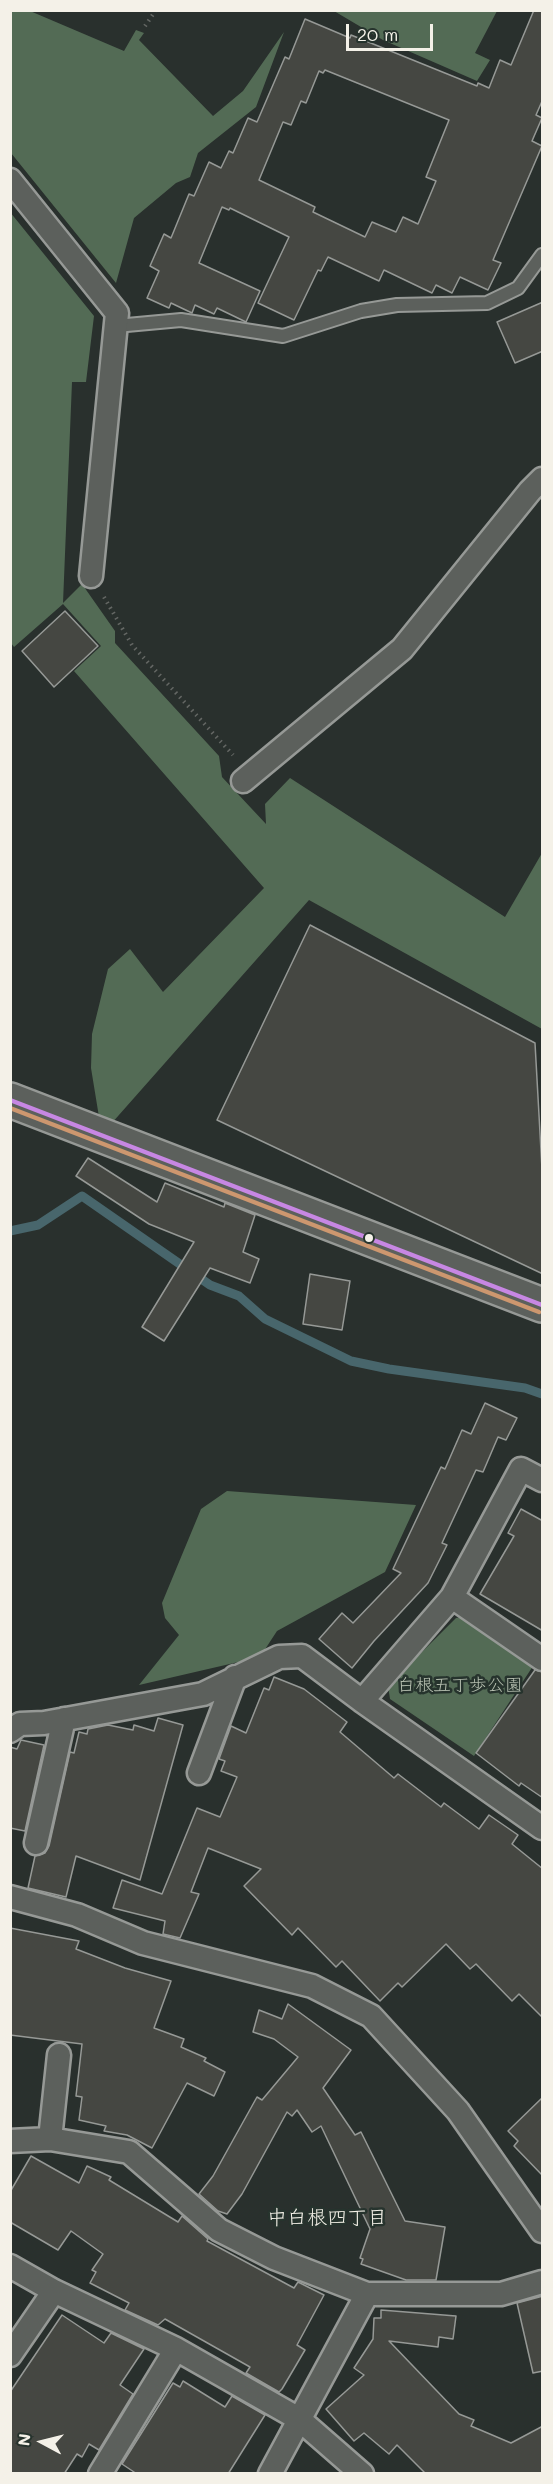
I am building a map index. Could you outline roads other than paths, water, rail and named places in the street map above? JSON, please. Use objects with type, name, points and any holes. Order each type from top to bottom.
[{"type":"street","points":[[10,180],[117,312],[91,576]]},
{"type":"street","points":[[243,781],[402,649],[530,491],[543,479]]},
{"type":"street","points":[[10,1100],[543,1305]]},
{"type":"street","points":[[362,1701],[452,1597],[521,1469],[543,1480]]},
{"type":"street","points":[[452,1597],[543,1659]]},
{"type":"street","points":[[10,1731],[20,1724],[64,1719],[203,1694],[279,1657],[302,1656],[543,1828]]},
{"type":"street","points":[[199,1773],[236,1677]]},
{"type":"street","points":[[36,1843],[64,1719]]},
{"type":"street","points":[[10,1897],[76,1915],[143,1943],[312,1986],[371,2016],[458,2111],[542,2230]]},
{"type":"street","points":[[50,2139],[59,2055]]},
{"type":"street","points":[[10,2141],[50,2139],[129,2152],[219,2230],[274,2258],[367,2294],[501,2294],[543,2282]]},
{"type":"street","points":[[10,2266],[54,2291],[176,2349],[299,2419],[362,2474]]},
{"type":"street","points":[[10,2355],[54,2291]]},
{"type":"street","points":[[270,2474],[367,2294]]},
{"type":"street","points":[[100,2474],[176,2349]]},
{"type":"lane","points":[[116,326],[180,320],[284,336],[362,311],[397,305],[487,303],[518,288],[543,255]]},
{"type":"waterway","points":[[10,1231],[38,1225],[82,1196],[210,1285],[239,1296],[265,1319],[351,1361],[389,1369],[525,1388],[542,1394]]},
{"type":"district","name":"中白根四丁目","points":[[327,2218]]},
{"type":"park label","name":"白根五丁歩公園","points":[[460,1685]]}]
